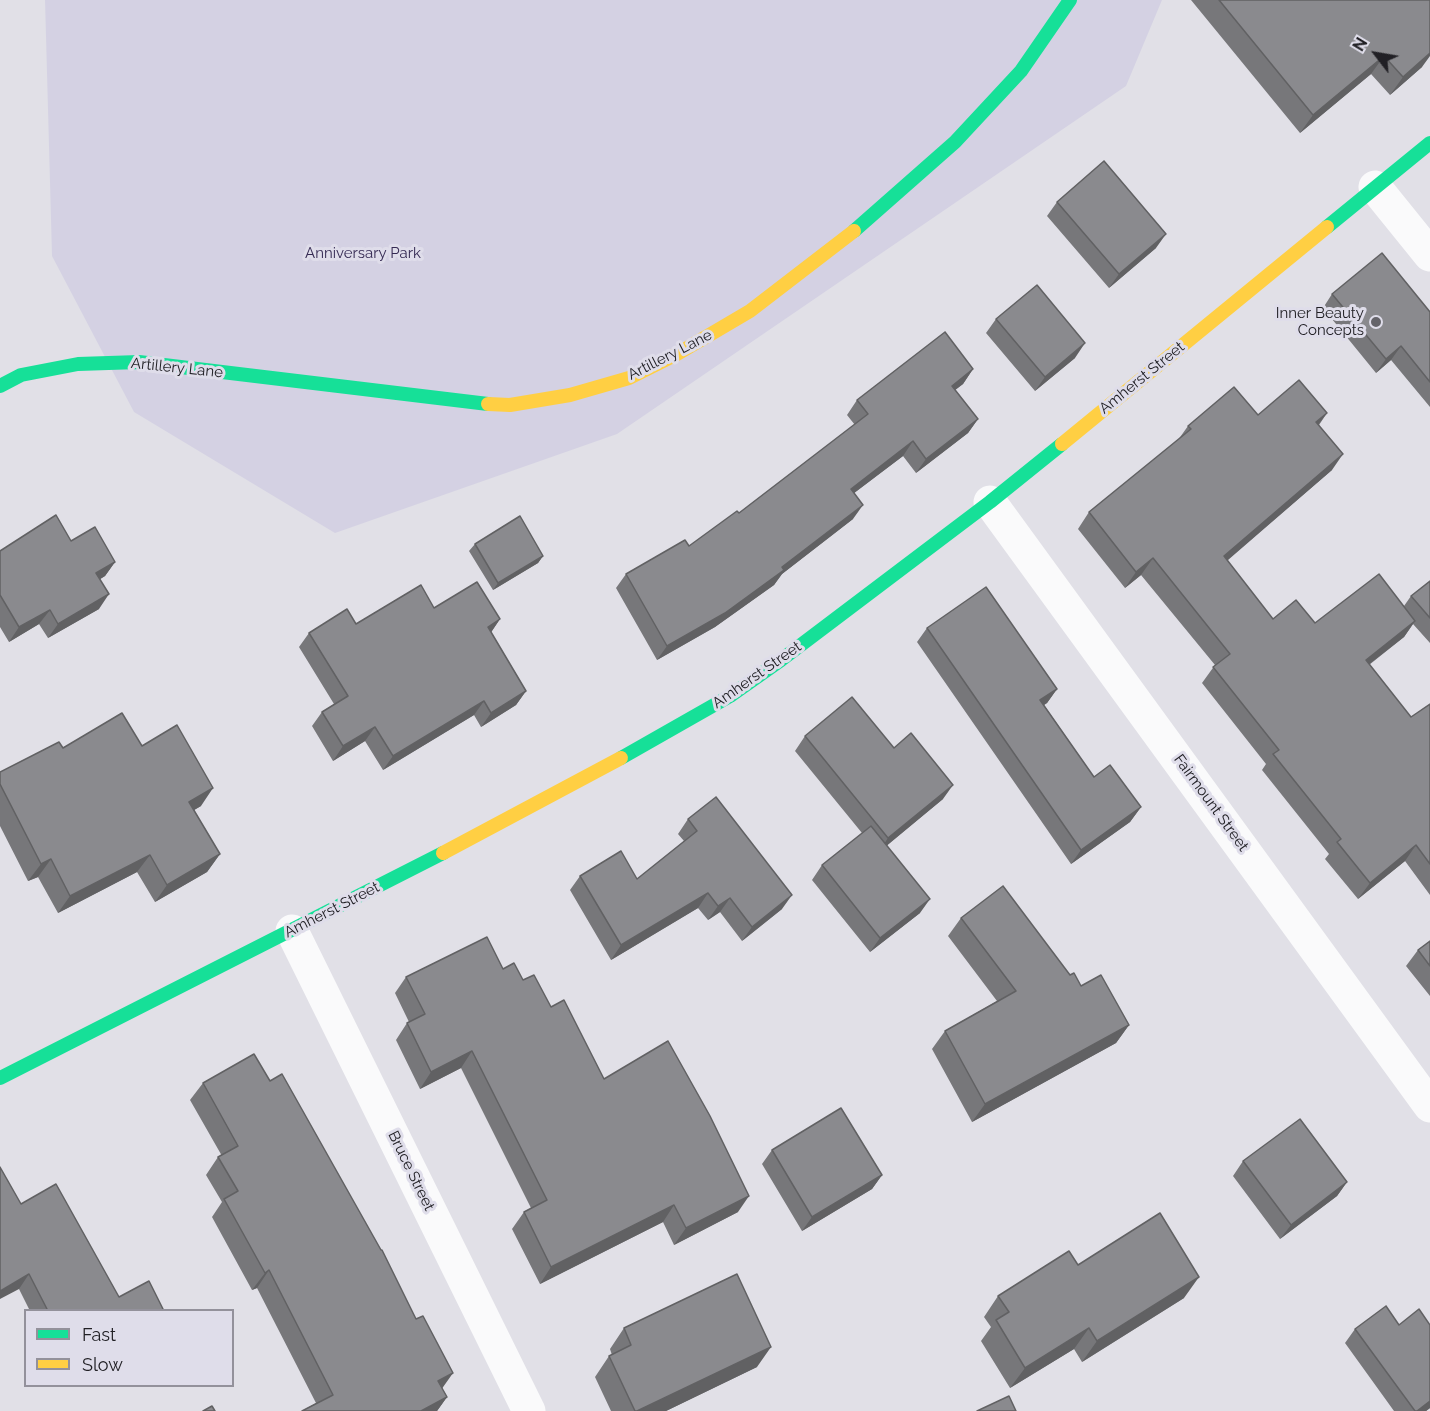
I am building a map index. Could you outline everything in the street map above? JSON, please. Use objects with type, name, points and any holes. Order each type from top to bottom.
[{"type":"main road","name":"Artillery Lane","points":[[0,386],[21,375],[78,364],[139,362],[462,402],[510,405],[570,395],[629,378],[677,354],[750,311],[846,238],[956,142],[1021,71],[1070,0]]},
{"type":"main road","name":"Amherst Street","points":[[0,1078],[292,932],[594,774],[730,696],[990,502],[1430,143]]},
{"type":"street","points":[[1375,187],[1430,255]]},
{"type":"street","name":"Fairmount Street","points":[[990,502],[1430,1106]]},
{"type":"street","name":"Bruce Street","points":[[292,932],[528,1411]]},
{"type":"green space","name":"Anniversary Park","points":[[45,0],[1162,0],[1126,86],[617,434],[335,533],[134,412],[52,256]]},
{"type":"building","points":[[1219,0],[1430,0],[1430,53],[1403,77],[1384,56],[1313,115]]},
{"type":"building","points":[[1104,161],[1166,234],[1119,274],[1057,202]]},
{"type":"building","name":"Inner Beauty Concepts","points":[[1382,253],[1430,312],[1430,382],[1401,346],[1386,359],[1332,294]]},
{"type":"building","points":[[1037,285],[1085,343],[1045,377],[996,319]]},
{"type":"building","points":[[945,332],[973,369],[952,386],[978,419],[926,459],[913,441],[851,489],[863,505],[782,567],[784,570],[725,613],[667,646],[626,574],[685,540],[689,546],[737,511],[739,513],[868,414],[857,400]]},
{"type":"building","points":[[1299,380],[1327,413],[1316,422],[1343,454],[1224,556],[1273,619],[1296,600],[1315,623],[1379,574],[1415,621],[1366,660],[1411,717],[1430,704],[1430,864],[1416,845],[1370,883],[1337,842],[1341,839],[1273,754],[1279,750],[1213,667],[1230,654],[1153,558],[1136,572],[1089,512],[1191,429],[1188,426],[1234,387],[1258,415]]},
{"type":"building","points":[[56,515],[71,541],[95,527],[115,562],[96,573],[109,594],[58,624],[50,610],[19,627],[0,595],[0,551]]},
{"type":"building","points":[[520,516],[543,556],[498,583],[475,544]]},
{"type":"building","points":[[1430,581],[1430,618],[1411,596]]},
{"type":"building","points":[[477,582],[500,619],[488,627],[526,691],[491,713],[484,701],[393,756],[375,727],[343,746],[322,712],[348,696],[309,633],[347,609],[356,624],[421,585],[434,608]]},
{"type":"building","points":[[986,587],[1057,689],[1040,700],[1094,777],[1110,765],[1141,807],[1081,850],[927,628]]},
{"type":"building","points":[[852,697],[894,748],[911,733],[953,785],[888,838],[805,736]]},
{"type":"building","points":[[122,713],[142,746],[177,725],[213,788],[189,802],[220,854],[167,885],[150,855],[70,896],[51,859],[41,864],[0,784],[0,772],[59,742],[63,748]]},
{"type":"building","points":[[716,797],[792,895],[752,927],[730,898],[718,906],[708,893],[621,945],[580,876],[621,851],[637,879],[697,831],[688,819]]},
{"type":"building","points":[[871,826],[930,899],[880,938],[822,865]]},
{"type":"building","points":[[1003,886],[1070,975],[1074,973],[1081,986],[1101,975],[1129,1025],[985,1104],[945,1031],[1016,991],[961,918]]},
{"type":"building","points":[[487,937],[503,969],[514,963],[523,980],[534,975],[551,1007],[564,1000],[604,1079],[668,1041],[710,1116],[749,1196],[686,1228],[674,1205],[551,1267],[524,1212],[547,1200],[472,1051],[431,1072],[407,1023],[425,1014],[406,977]]},
{"type":"building","points":[[1430,941],[1430,966],[1418,950]]},
{"type":"building","points":[[254,1054],[270,1081],[282,1074],[382,1250],[416,1319],[423,1316],[453,1373],[438,1381],[447,1397],[421,1411],[302,1411],[333,1395],[269,1270],[265,1273],[224,1199],[238,1191],[218,1157],[238,1146],[203,1083]]},
{"type":"building","points":[[841,1108],[882,1175],[812,1217],[772,1150]]},
{"type":"building","points":[[1300,1119],[1347,1182],[1291,1225],[1243,1161]]},
{"type":"building","points":[[0,1167],[21,1204],[56,1184],[119,1297],[149,1281],[163,1309],[47,1309],[29,1274],[0,1291]]},
{"type":"building","points":[[1160,1213],[1199,1277],[1097,1341],[1089,1328],[1025,1368],[996,1320],[1009,1312],[998,1296],[1069,1251],[1078,1265]]},
{"type":"building","points":[[737,1274],[771,1347],[635,1411],[609,1356],[631,1345],[624,1328]]},
{"type":"building","points":[[1386,1306],[1399,1325],[1419,1309],[1430,1325],[1430,1401],[1417,1411],[1355,1329]]},
{"type":"building","points":[[1009,1396],[1016,1411],[977,1411]]},
{"type":"building","points":[[212,1406],[215,1411],[203,1411]]},
{"type":"traffic: fast","points":[[854,231],[955,142],[1021,71],[1070,0]]},
{"type":"traffic: fast","points":[[1327,227],[1430,143]]},
{"type":"traffic: fast","points":[[0,386],[21,375],[78,364],[139,362],[488,404]]},
{"type":"traffic: fast","points":[[621,758],[730,696],[781,660],[990,502],[1062,444]]},
{"type":"traffic: fast","points":[[0,1078],[443,853]]},
{"type":"traffic: slow","points":[[1062,444],[1327,227]]},
{"type":"traffic: slow","points":[[488,404],[510,405],[570,395],[629,378],[677,354],[750,311],[854,231]]},
{"type":"traffic: slow","points":[[443,853],[621,758]]},
{"type":"place","name":"Inner Beauty Concepts","points":[[1376,322]]}]
